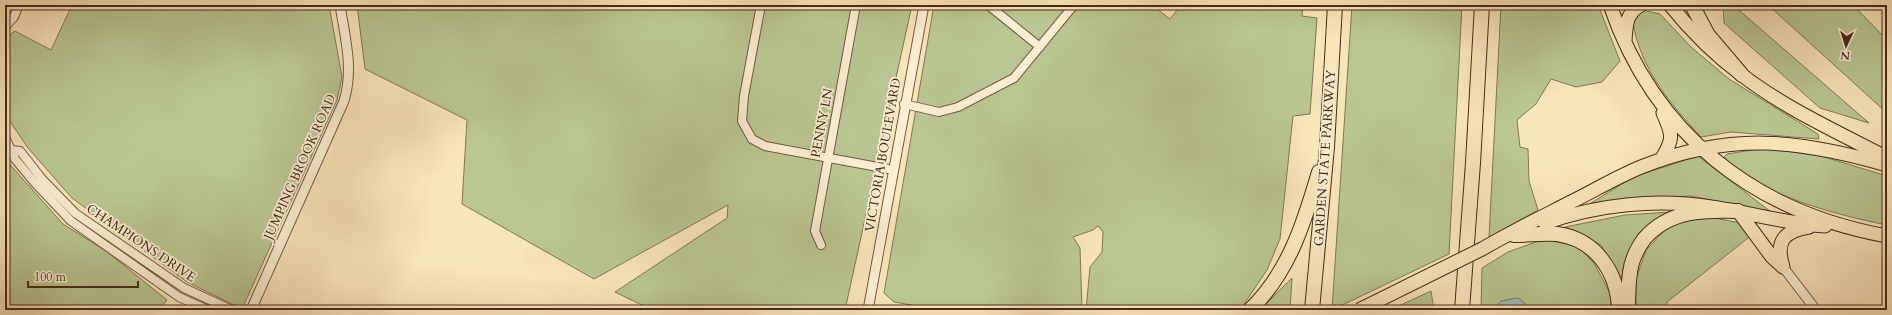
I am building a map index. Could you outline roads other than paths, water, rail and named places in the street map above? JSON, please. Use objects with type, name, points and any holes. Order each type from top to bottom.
[{"type":"highway","name":"GARDEN STATE PARKWAY","points":[[1312,310],[1327,147],[1335,5]]},
{"type":"highway","points":[[1462,310],[1482,5]]},
{"type":"highway","points":[[1610,5],[1636,66],[1656,97],[1684,131],[1702,149],[1742,180],[1770,197],[1805,213],[1841,226],[1887,236]]},
{"type":"highway","points":[[1625,42],[1627,20],[1631,13],[1641,5]]},
{"type":"highway","points":[[1658,5],[1683,20]]},
{"type":"highway","points":[[1670,5],[1711,49],[1742,75],[1786,104],[1887,158]]},
{"type":"highway","points":[[1692,5],[1708,35],[1742,75]]},
{"type":"highway","points":[[1656,97],[1671,129],[1668,148],[1661,160]]},
{"type":"highway","points":[[1359,310],[1482,250],[1614,180],[1661,160],[1702,149],[1747,142],[1783,144],[1832,150],[1887,165]]},
{"type":"highway","points":[[1250,310],[1273,282],[1290,256],[1306,215],[1327,147]]},
{"type":"highway","points":[[1513,233],[1569,216],[1621,206],[1659,204],[1685,204],[1817,225],[1841,226]]},
{"type":"highway","points":[[1628,310],[1631,266],[1639,247],[1652,231],[1667,220],[1681,214],[1710,211],[1738,212]]},
{"type":"highway","points":[[1738,212],[1772,257],[1783,267]]},
{"type":"highway","points":[[1783,267],[1780,251],[1784,238],[1794,230],[1817,225]]},
{"type":"highway","points":[[1513,233],[1557,234],[1570,237],[1588,246],[1600,256],[1611,272],[1617,289],[1619,310]]},
{"type":"highway","points":[[1467,248],[1471,310]]},
{"type":"street","points":[[5,27],[14,17],[19,5]]},
{"type":"street","name":"JUMPING BROOK ROAD","points":[[251,310],[344,101],[349,80],[349,56],[340,5]]},
{"type":"street","points":[[761,5],[744,96],[742,121],[752,139],[765,146],[894,170]]},
{"type":"street","name":"PENNY LN","points":[[821,245],[816,231],[856,5]]},
{"type":"street","name":"VICTORIA BOULEVARD","points":[[868,310],[894,170],[904,104],[924,5]]},
{"type":"street","points":[[988,5],[1040,47]]},
{"type":"street","points":[[904,104],[939,112],[958,107],[1014,78],[1074,5]]},
{"type":"street","name":"CHAMPIONS DRIVE","points":[[5,136],[15,159],[35,183],[71,221],[185,300],[208,310]]},
{"type":"street","name":"CHAMPIONS DRIVE","points":[[12,150],[20,151],[42,179],[75,213],[190,291],[232,310]]},
{"type":"street","points":[[1783,267],[1816,310]]},
{"type":"street","points":[[185,300],[190,291]]}]
